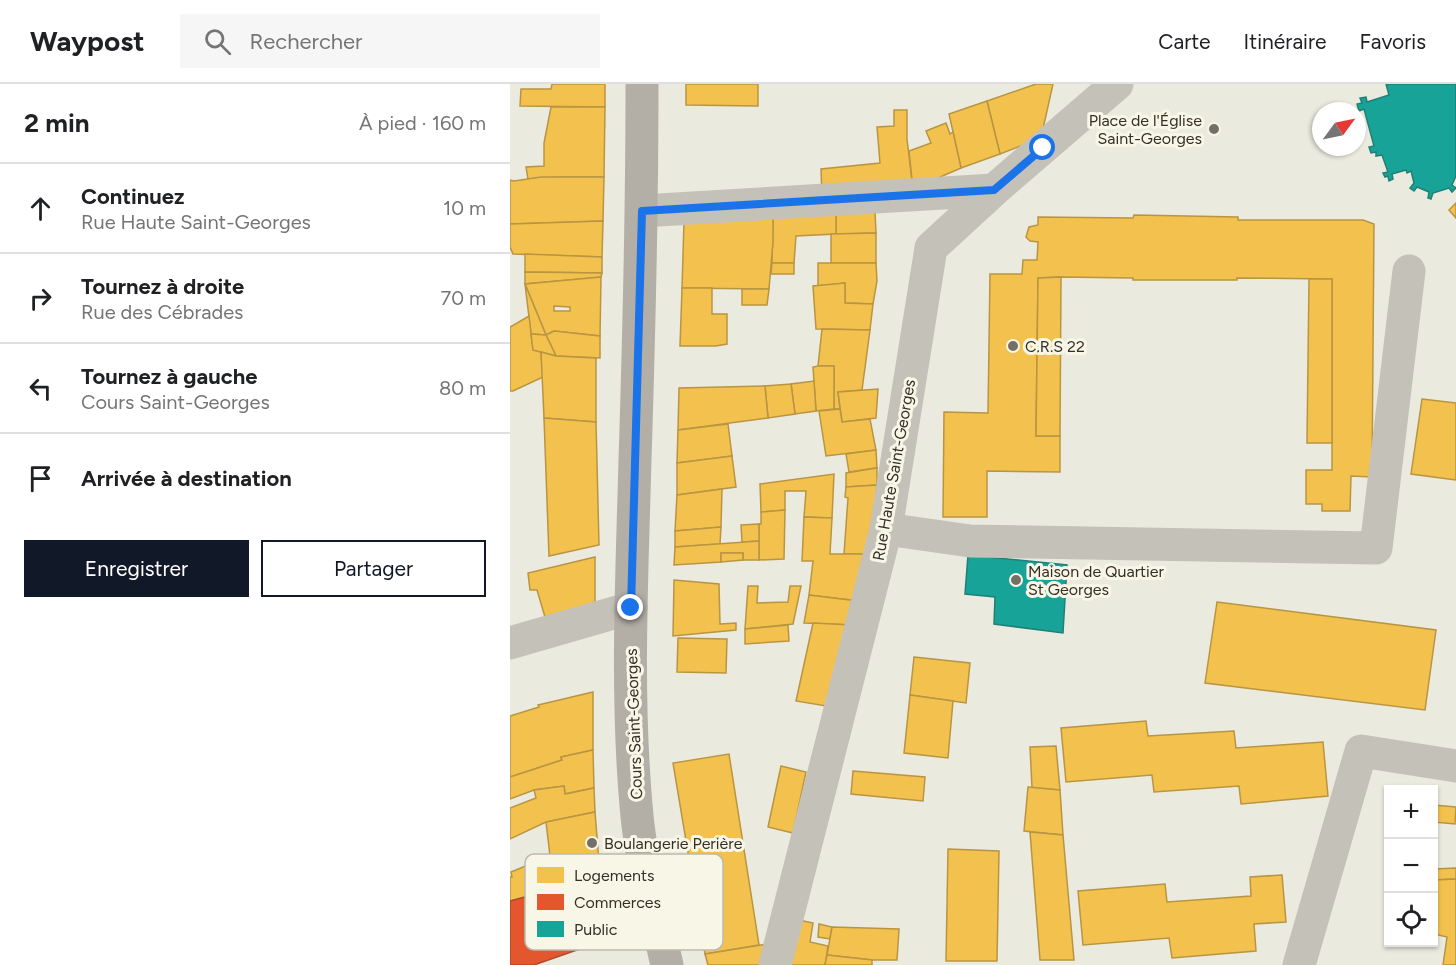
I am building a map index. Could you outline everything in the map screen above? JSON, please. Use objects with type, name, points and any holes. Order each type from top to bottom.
[{"type":"main road","name":"Cours Saint-Georges","points":[[642,84],[642,211],[631,608],[631,726],[636,807],[643,854]]},
{"type":"main road","name":"Cours Saint-Georges","points":[[663,950],[667,965]]},
{"type":"street","name":"Rue Haute Saint-Georges","points":[[775,965],[886,529],[931,248],[994,190],[1117,84]]},
{"type":"street","points":[[642,211],[994,190]]},
{"type":"street","points":[[886,529],[970,541],[1376,548],[1409,271]]},
{"type":"street","points":[[510,643],[631,608]]},
{"type":"street","points":[[1299,965],[1360,752],[1456,766]]},
{"type":"building: Logements","points":[[552,84],[605,84],[605,107],[520,106],[521,89],[551,89]]},
{"type":"building: Logements","points":[[686,84],[758,84],[758,106],[686,105]]},
{"type":"building: Logements","points":[[1036,84],[1053,84],[1041,138],[1000,154],[987,101]]},
{"type":"building: Logements","points":[[987,101],[1000,154],[961,168],[949,114]]},
{"type":"building: Logements","points":[[551,107],[605,107],[604,177],[528,179],[526,167],[544,166],[544,143]]},
{"type":"building: Logements","points":[[894,110],[907,110],[907,139],[913,189],[822,198],[821,169],[880,163],[877,127],[894,126]]},
{"type":"building: Logements","points":[[946,123],[950,134],[953,132],[961,168],[913,189],[909,151],[931,143],[926,131]]},
{"type":"building: Logements","points":[[541,177],[604,177],[603,221],[510,224],[510,180]]},
{"type":"building: Logements","points":[[1456,203],[1456,218],[1449,210]]},
{"type":"building: Logements","points":[[875,211],[876,233],[836,234],[836,213]]},
{"type":"building: Logements","points":[[836,213],[836,234],[796,236],[794,263],[772,263],[773,217]]},
{"type":"building: Logements","name":"C.R.S 22","points":[[1134,215],[1238,217],[1238,220],[1363,220],[1374,224],[1372,477],[1351,476],[1350,511],[1322,511],[1322,504],[1306,504],[1306,470],[1332,470],[1332,279],[1133,280],[1133,278],[1061,277],[1038,278],[1036,436],[1060,436],[1060,472],[987,471],[987,517],[943,517],[944,412],[988,413],[990,274],[1022,274],[1023,260],[1037,260],[1038,242],[1030,241],[1026,237],[1029,227],[1038,225],[1038,217],[1133,218]]},
{"type":"building: Logements","points":[[773,217],[769,289],[682,288],[684,222]]},
{"type":"building: Logements","points":[[603,221],[602,257],[513,254],[510,247],[510,224]]},
{"type":"building: Logements","points":[[876,233],[876,263],[831,263],[831,234]]},
{"type":"building: Logements","points":[[525,254],[602,257],[602,273],[525,272]]},
{"type":"building: Logements","points":[[772,263],[794,263],[794,274],[771,274]]},
{"type":"building: Logements","points":[[818,263],[876,263],[877,281],[873,304],[845,303],[845,283],[818,286]]},
{"type":"building: Logements","points":[[525,272],[602,273],[601,277],[525,284]]},
{"type":"building: Logements","points":[[601,277],[600,336],[554,331],[546,335],[525,284]],"holes":[[[554,306],[570,307],[570,311],[554,311]]]},
{"type":"building: Logements","points":[[1061,277],[1060,436],[1036,436],[1038,278]]},
{"type":"building: Logements","points":[[1309,279],[1332,279],[1332,443],[1307,443]]},
{"type":"building: Logements","points":[[845,283],[845,303],[873,304],[870,330],[816,329],[813,286]]},
{"type":"building: Logements","points":[[525,284],[546,335],[531,334]]},
{"type":"building: Logements","points":[[682,288],[712,288],[712,314],[727,314],[727,344],[680,346]]},
{"type":"building: Logements","points":[[742,289],[769,289],[767,305],[742,305]]},
{"type":"building: Logements","points":[[529,316],[533,350],[541,352],[543,377],[510,391],[510,327]]},
{"type":"building: Logements","points":[[822,329],[870,330],[862,390],[838,392],[840,409],[834,409],[834,366],[818,366]]},
{"type":"building: Logements","points":[[554,331],[600,336],[600,358],[556,356],[546,335]]},
{"type":"building: Logements","points":[[531,334],[546,335],[556,356],[533,350]]},
{"type":"building: Logements","points":[[541,352],[556,356],[596,358],[596,422],[544,418]]},
{"type":"building: Logements","points":[[834,366],[834,409],[816,411],[813,367]]},
{"type":"building: Logements","points":[[814,381],[816,411],[795,414],[791,384]]},
{"type":"building: Logements","points":[[791,384],[795,414],[768,418],[765,386]]},
{"type":"building: Logements","points":[[765,386],[768,418],[678,430],[679,388]]},
{"type":"building: Logements","points":[[878,389],[876,418],[842,422],[838,392]]},
{"type":"building: Logements","points":[[1422,399],[1456,403],[1456,480],[1411,474]]},
{"type":"building: Logements","points":[[840,409],[842,422],[870,419],[876,450],[826,456],[819,411]]},
{"type":"building: Logements","points":[[544,418],[596,422],[599,545],[549,556]]},
{"type":"building: Logements","points":[[728,424],[732,456],[677,463],[678,430]]},
{"type":"building: Logements","points":[[876,450],[877,468],[849,472],[846,454]]},
{"type":"building: Logements","points":[[732,456],[736,487],[677,495],[677,463]]},
{"type":"building: Logements","points":[[877,468],[877,485],[846,487],[846,473]]},
{"type":"building: Logements","points":[[834,474],[832,518],[804,517],[806,491],[785,491],[785,510],[761,512],[760,484]]},
{"type":"building: Logements","points":[[877,485],[869,554],[844,554],[848,498],[845,497],[846,487]]},
{"type":"building: Logements","points":[[722,489],[721,527],[675,531],[677,495]]},
{"type":"building: Logements","points":[[785,510],[784,559],[759,560],[761,512]]},
{"type":"building: Logements","points":[[804,517],[832,518],[830,554],[869,554],[858,601],[809,595],[813,561],[802,561]]},
{"type":"building: Logements","points":[[759,524],[759,541],[742,542],[741,525]]},
{"type":"building: Logements","points":[[721,527],[720,544],[675,547],[675,531]]},
{"type":"building: Logements","points":[[759,541],[759,560],[743,560],[743,553],[721,553],[721,562],[674,565],[675,547]]},
{"type":"building: Logements","points":[[721,553],[743,553],[743,560],[721,562]]},
{"type":"building: Logements","points":[[595,557],[595,605],[545,617],[537,590],[530,590],[528,573]]},
{"type":"building: Logements","points":[[674,580],[719,584],[720,624],[736,623],[736,630],[673,636]]},
{"type":"building: Logements","points":[[748,586],[758,586],[757,603],[788,602],[790,586],[801,586],[793,624],[745,629]]},
{"type":"building: Logements","points":[[809,595],[858,601],[852,625],[804,623]]},
{"type":"building: Logements","points":[[1217,602],[1436,630],[1425,710],[1205,683]]},
{"type":"building: Logements","points":[[813,623],[852,625],[826,706],[796,701]]},
{"type":"building: Logements","points":[[788,625],[789,641],[745,644],[745,629]]},
{"type":"building: Logements","points":[[678,638],[727,639],[726,673],[677,672]]},
{"type":"building: Logements","points":[[914,657],[970,663],[966,703],[910,695]]},
{"type":"building: Logements","points":[[593,692],[593,750],[561,757],[562,760],[510,777],[510,716],[539,707],[538,705]]},
{"type":"building: Logements","points":[[910,695],[953,701],[948,758],[904,753]]},
{"type":"building: Logements","points":[[1146,721],[1148,736],[1234,731],[1236,748],[1323,742],[1328,796],[1241,804],[1239,786],[1154,792],[1152,775],[1066,782],[1061,728]]},
{"type":"building: Logements","points":[[1056,746],[1060,790],[1032,788],[1030,747]]},
{"type":"building: Logements","points":[[593,750],[594,788],[565,794],[564,786],[534,790],[510,799],[510,777],[562,760],[561,757]]},
{"type":"building: Logements","points":[[729,754],[759,945],[705,954],[704,950],[723,950],[723,854],[688,854],[673,763]]},
{"type":"building: Logements","points":[[781,766],[806,772],[793,833],[768,827]]},
{"type":"building: Logements","points":[[853,771],[925,777],[923,801],[851,794]]},
{"type":"building: Logements","points":[[564,786],[565,794],[594,788],[595,812],[546,822],[510,839],[510,808],[536,798],[534,790]]},
{"type":"building: Logements","points":[[1028,787],[1060,790],[1063,835],[1024,831]]},
{"type":"building: Logements","points":[[1438,805],[1456,807],[1455,824],[1438,822]]},
{"type":"building: Logements","points":[[595,812],[598,854],[550,854],[546,822]]},
{"type":"building: Logements","points":[[1030,832],[1063,835],[1074,960],[1040,960]]},
{"type":"building: Logements","points":[[948,849],[999,851],[997,961],[946,961]]},
{"type":"building: Logements","points":[[525,866],[525,897],[510,901],[510,877],[512,877],[511,872]]},
{"type":"building: Logements","points":[[1456,868],[1456,879],[1438,880],[1438,869]]},
{"type":"building: Logements","points":[[1282,875],[1286,922],[1254,924],[1256,951],[1172,958],[1169,938],[1083,945],[1078,891],[1165,884],[1167,902],[1251,896],[1250,877]]},
{"type":"building: Logements","points":[[1456,879],[1456,965],[1443,965],[1447,937],[1438,935],[1438,880]]},
{"type":"building: Logements","points":[[799,920],[813,923],[810,942],[828,946],[825,965],[787,965]]},
{"type":"building: Logements","points":[[819,924],[832,927],[830,939],[818,937]]},
{"type":"building: Logements","points":[[832,927],[899,929],[897,960],[827,955]]},
{"type":"building: Logements","points":[[767,944],[762,965],[708,965],[705,954]]},
{"type":"building: Logements","points":[[827,955],[872,960],[872,965],[825,965]]},
{"type":"building: Commerces","points":[[525,897],[525,950],[577,950],[534,965],[510,965],[510,901]]},
{"type":"building: Public","points":[[1386,84],[1456,84],[1456,176],[1452,185],[1456,188],[1452,192],[1449,188],[1433,193],[1431,199],[1428,198],[1429,192],[1417,187],[1414,191],[1410,188],[1414,183],[1411,171],[1392,174],[1393,179],[1389,181],[1388,176],[1385,177],[1383,173],[1388,172],[1382,155],[1376,156],[1376,152],[1371,153],[1369,147],[1374,146],[1366,116],[1366,102],[1362,102],[1360,98],[1366,97],[1367,102],[1389,95]]},
{"type":"building: Public","name":"Maison de Quartier St Georges","points":[[968,555],[1067,565],[1063,633],[994,624],[995,597],[965,594]]},
{"type":"place","name":"Place de l'Église Saint-Georges","points":[[1214,129]]},
{"type":"place","name":"C.R.S 22","points":[[1013,346]]},
{"type":"place","name":"Maison de Quartier St Georges","points":[[1016,580]]},
{"type":"place","name":"Boulangerie Perière","points":[[592,843]]},
{"type":"route","points":[[631,608],[642,211],[994,190],[1043,148]]}]
